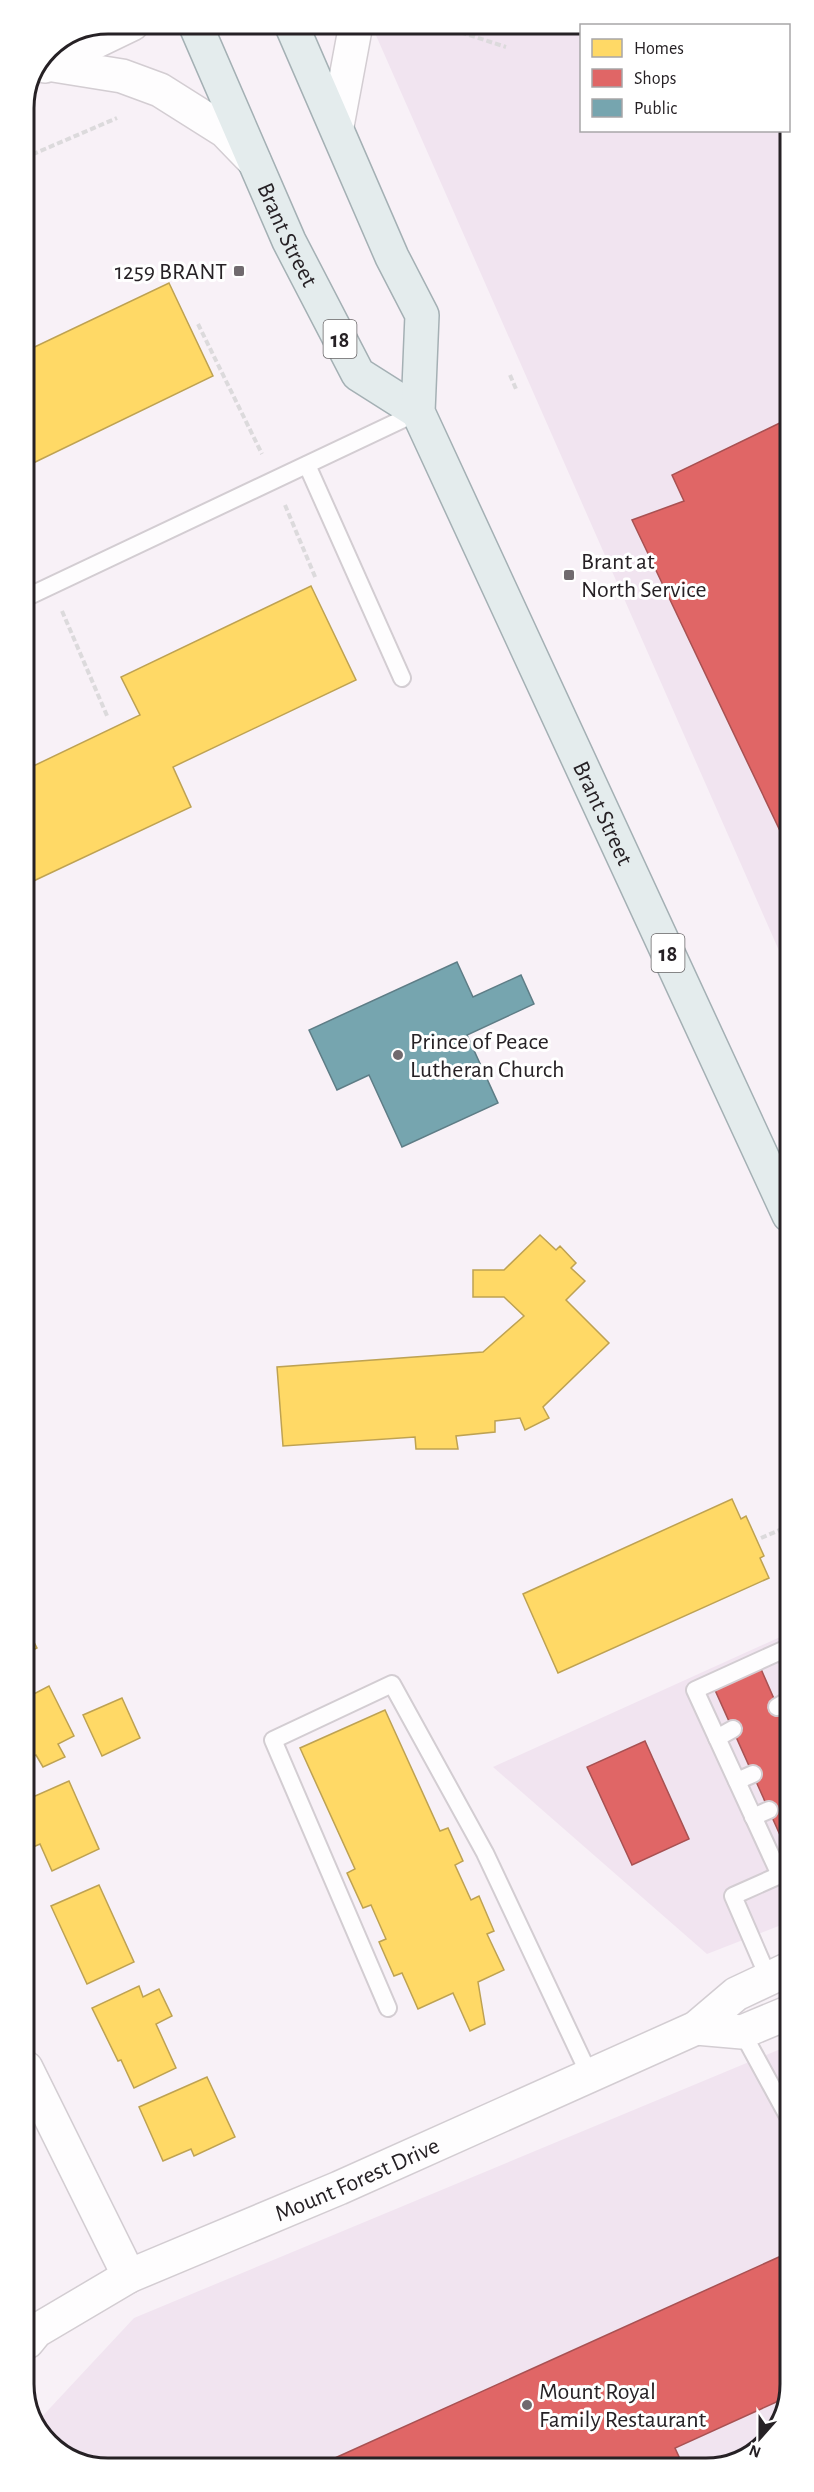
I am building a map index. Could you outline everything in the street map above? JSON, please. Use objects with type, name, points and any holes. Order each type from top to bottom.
[{"type":"main road","name":"Brant Street","points":[[199,34],[289,241],[358,374],[418,412]]},
{"type":"main road","name":"Brant Street","points":[[296,34],[392,257],[422,315],[418,412],[780,1196]]},
{"type":"street","points":[[51,63],[111,34]]},
{"type":"street","points":[[337,126],[354,34]]},
{"type":"street","points":[[48,67],[122,76],[160,90],[225,131],[256,163]]},
{"type":"street","name":"Mount Forest Drive","points":[[34,2333],[129,2276],[339,2188],[696,2028],[736,1994],[779,1974]]},
{"type":"street","name":"Mount Forest Drive","points":[[696,2028],[742,2032],[780,2016]]},
{"type":"street","points":[[34,2084],[129,2276]]},
{"type":"lane","points":[[34,594],[418,412]]},
{"type":"lane","points":[[307,465],[402,678]]},
{"type":"lane","points":[[780,1651],[695,1690],[753,1817],[780,1864]]},
{"type":"lane","points":[[388,2008],[273,1740],[392,1684],[485,1853],[590,2076]]},
{"type":"lane","points":[[717,1738],[733,1729]]},
{"type":"lane","points":[[737,1781],[753,1774]]},
{"type":"lane","points":[[753,1817],[769,1810]]},
{"type":"lane","points":[[779,1974],[733,1896],[780,1875]]},
{"type":"lane","points":[[742,2032],[780,2102]]},
{"type":"path","points":[[468,35],[506,47]]},
{"type":"path","points":[[34,154],[117,118]]},
{"type":"path","points":[[198,324],[274,480],[316,579]]},
{"type":"path","points":[[510,375],[516,389]]},
{"type":"path","points":[[51,585],[108,718]]},
{"type":"path","points":[[761,1538],[780,1530]]},
{"type":"shaded area","points":[[376,34],[580,35],[580,132],[780,132],[780,953]]},
{"type":"shaded area","points":[[780,1637],[780,1926],[707,1954],[493,1767]]},
{"type":"shaded area","points":[[780,2049],[780,2383],[772,2416],[758,2436],[738,2450],[705,2458],[104,2457],[80,2452],[60,2439],[42,2416],[134,2318]]},
{"type":"building: Homes","points":[[169,283],[213,376],[34,463],[34,347]]},
{"type":"building: Homes","points":[[311,586],[356,680],[173,767],[191,807],[34,881],[34,766],[140,715],[121,677]]},
{"type":"building: Homes","points":[[540,1235],[556,1250],[560,1246],[576,1263],[571,1268],[585,1281],[566,1300],[609,1343],[543,1407],[549,1418],[525,1430],[520,1418],[495,1421],[495,1432],[456,1436],[458,1449],[416,1449],[415,1437],[283,1446],[277,1367],[483,1352],[524,1316],[504,1297],[473,1297],[473,1270],[504,1270]]},
{"type":"building: Homes","points":[[732,1499],[741,1519],[746,1516],[764,1556],[760,1558],[769,1578],[558,1673],[523,1594]]},
{"type":"building: Homes","points":[[49,1686],[74,1736],[58,1744],[65,1757],[43,1767],[36,1755],[34,1756],[34,1694]]},
{"type":"building: Homes","points":[[122,1698],[140,1738],[102,1756],[83,1715]]},
{"type":"building: Homes","points":[[385,1710],[440,1831],[448,1828],[463,1861],[455,1865],[471,1900],[479,1896],[494,1931],[487,1934],[504,1970],[478,1982],[485,2024],[470,2031],[453,1993],[418,2009],[402,1973],[394,1976],[379,1942],[386,1939],[371,1905],[363,1908],[347,1873],[355,1869],[300,1748]]},
{"type":"building: Homes","points":[[69,1781],[99,1849],[52,1871],[40,1844],[34,1847],[34,1796]]},
{"type":"building: Homes","points":[[99,1885],[134,1962],[87,1984],[51,1906]]},
{"type":"building: Homes","points":[[139,1986],[143,1997],[159,1989],[172,2016],[156,2024],[176,2068],[134,2088],[92,2008]]},
{"type":"building: Homes","points":[[207,2077],[235,2137],[194,2156],[191,2149],[163,2161],[139,2107]]},
{"type":"building: Shops","points":[[780,423],[780,831],[632,520],[684,501],[672,475]]},
{"type":"building: Shops","points":[[761,1669],[780,1712],[780,1835],[715,1690]]},
{"type":"building: Shops","points":[[645,1741],[689,1839],[632,1865],[587,1767]]},
{"type":"building: Shops","points":[[780,2257],[780,2383],[777,2402],[675,2448],[680,2458],[336,2457]]},
{"type":"building: Public","name":"Prince of Peace Lutheran Church","points":[[457,962],[473,997],[521,975],[534,1004],[467,1035],[498,1103],[402,1147],[369,1075],[337,1090],[309,1030]]},
{"type":"place","name":"1259 BRANT","points":[[239,271]]},
{"type":"place","name":"Brant at North Service","points":[[569,575]]},
{"type":"place","name":"Prince of Peace Lutheran Church","points":[[398,1055]]},
{"type":"place","name":"Mount Royal Family Restaurant","points":[[527,2405]]}]
